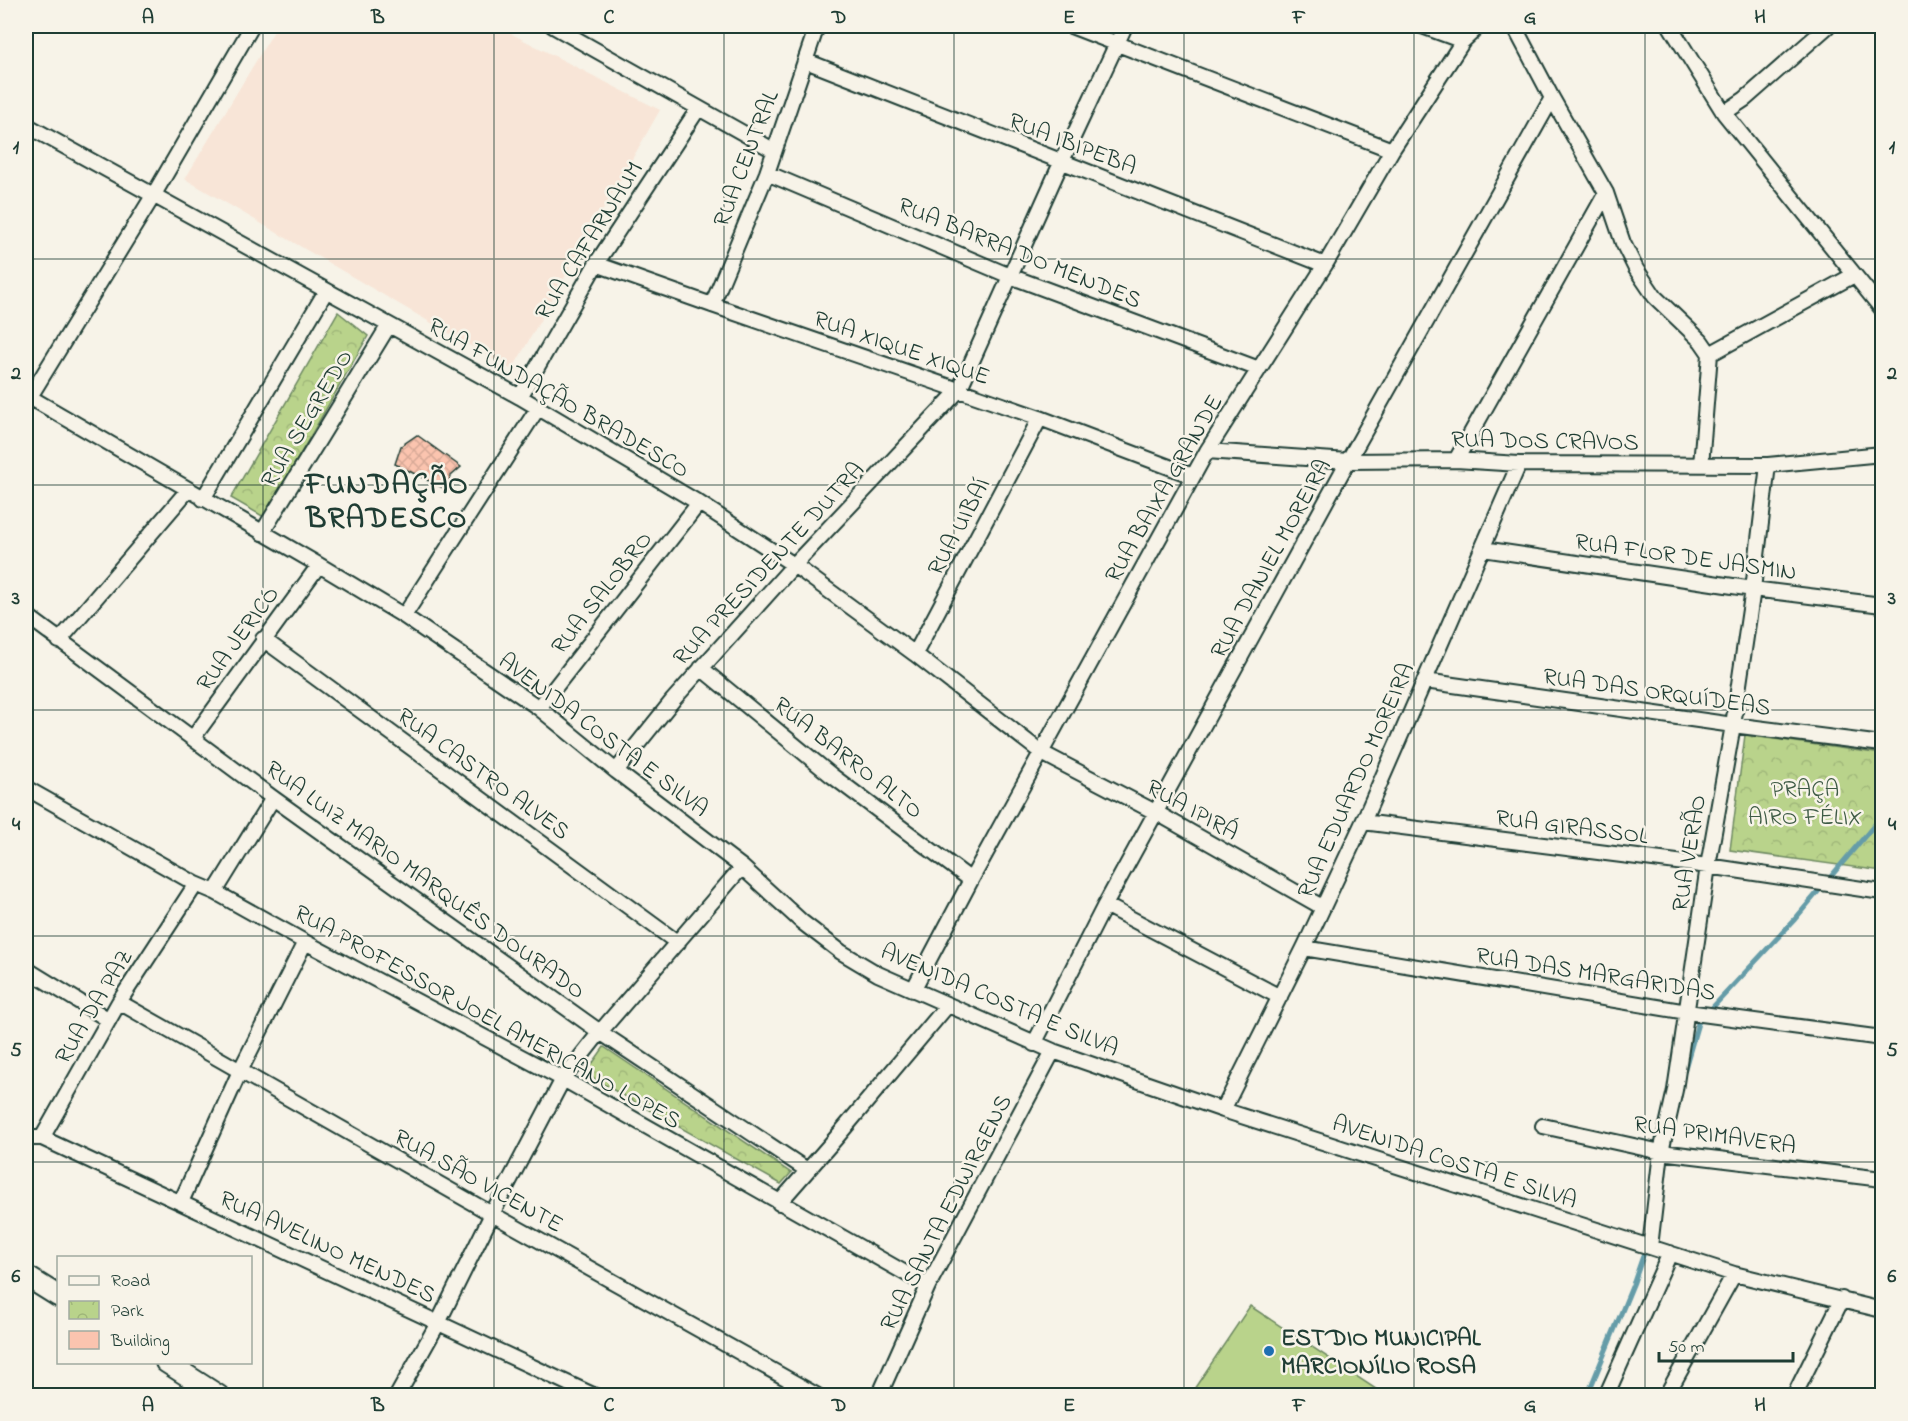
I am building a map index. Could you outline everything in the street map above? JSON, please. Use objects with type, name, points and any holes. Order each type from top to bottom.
[{"type":"main road","points":[[26,1276],[57,1295]]},
{"type":"main road","points":[[168,1364],[219,1395]]},
{"type":"street","points":[[27,398],[153,196],[252,26]]},
{"type":"street","points":[[553,26],[773,150]]},
{"type":"street","name":"RUA CENTRAL","points":[[712,305],[766,173],[817,26]]},
{"type":"street","points":[[1071,26],[1392,150]]},
{"type":"street","name":"RUA PRESIDENTE DUTRA","points":[[616,771],[701,668],[794,565],[959,390],[1125,26]]},
{"type":"street","points":[[1422,26],[1463,41]]},
{"type":"street","name":"RUA BAIXA GRANDE","points":[[913,990],[1207,451],[1324,265],[1392,150],[1463,41],[1479,26]]},
{"type":"street","points":[[1514,26],[1606,193],[1623,243],[1636,269],[1655,297],[1706,347],[1710,354],[1701,465]]},
{"type":"street","points":[[1670,26],[1724,113],[1882,309]]},
{"type":"street","points":[[1724,113],[1745,99],[1828,26]]},
{"type":"street","name":"RUA IBIPEBA","points":[[806,61],[1324,265]]},
{"type":"street","name":"RUA DANIEL MOREIRA","points":[[1034,1044],[1105,905],[1348,461],[1552,98]]},
{"type":"street","name":"RUA CAFARNAUM","points":[[520,397],[596,264],[698,109]]},
{"type":"street","name":"RUA FUNDAÇÃO BRADESCO","points":[[26,125],[520,397],[699,502],[794,565],[915,654],[1042,753]]},
{"type":"street","name":"RUA BARRA DO MENDES","points":[[766,173],[1010,276],[1259,369]]},
{"type":"street","points":[[1456,460],[1606,193]]},
{"type":"street","name":"RUA XIQUE XIQUE","points":[[596,264],[1040,418],[1193,476]]},
{"type":"street","points":[[1710,354],[1854,275]]},
{"type":"street","points":[[203,499],[326,291]]},
{"type":"street","name":"RUA SEGREDO","points":[[262,533],[389,325]]},
{"type":"street","name":"AVENIDA COSTA E SILVA","points":[[27,398],[404,616],[539,708],[616,771],[742,867],[802,922],[841,952],[878,974],[1034,1044],[1223,1110],[1734,1274],[1882,1310]]},
{"type":"street","points":[[404,616],[538,408]]},
{"type":"street","name":"RUA UIBAÍ","points":[[915,654],[1040,418]]},
{"type":"street","name":"RUA DOS CRAVOS","points":[[1207,451],[1348,461],[1456,460],[1520,464],[1701,465],[1767,465],[1882,454]]},
{"type":"street","name":"RUA EDUARDO MOREIRA","points":[[1223,1110],[1304,948],[1363,822],[1520,464]]},
{"type":"street","name":"RUA VERÃO","points":[[1650,1247],[1661,1153],[1675,1090],[1708,866],[1733,725],[1753,589],[1767,465]]},
{"type":"street","points":[[59,640],[188,490]]},
{"type":"street","name":"RUA SALOBRO","points":[[539,708],[699,502]]},
{"type":"street","name":"RUA FLOR DE JASMIN","points":[[1483,549],[1753,589],[1882,605]]},
{"type":"street","name":"RUA JERICÓ","points":[[193,738],[319,565]]},
{"type":"street","name":"RUA LUIZ MARIO MARQUÊS DOURADO","points":[[26,615],[273,798],[600,1032],[807,1170]]},
{"type":"street","name":"RUA CASTRO ALVES","points":[[263,639],[678,943]]},
{"type":"street","name":"RUA BARRO ALTO","points":[[701,668],[831,775],[971,880]]},
{"type":"street","name":"RUA DAS ORQUÍDEAS","points":[[1425,681],[1882,744]]},
{"type":"street","name":"RUA IPIRÁ","points":[[1042,753],[1157,813],[1322,907]]},
{"type":"street","name":"RUA PROFESSOR JOEL AMERICANO LOPES","points":[[26,788],[196,884],[215,892],[564,1079],[928,1286]]},
{"type":"street","points":[[215,892],[273,798]]},
{"type":"street","name":"RUA GIRASSOL","points":[[1363,822],[1708,866],[1882,892]]},
{"type":"street","points":[[397,1395],[438,1323],[492,1214],[564,1079],[600,1032],[742,867]]},
{"type":"street","name":"RUA DA PAZ","points":[[42,1138],[119,1002],[196,884]]},
{"type":"street","points":[[1105,905],[1280,997]]},
{"type":"street","points":[[181,1202],[240,1071],[305,942]]},
{"type":"street","name":"RUA DAS MARGARIDAS","points":[[1304,948],[1687,1012],[1882,1038]]},
{"type":"street","points":[[26,969],[110,1020]]},
{"type":"street","name":"RUA SÃO VICENTE","points":[[119,1002],[492,1214],[818,1395]]},
{"type":"street","points":[[779,1203],[946,1006]]},
{"type":"street","name":"RUA SANTA EDWIRGENS","points":[[883,1393],[928,1286],[1053,1051]]},
{"type":"street","name":"RUA PRIMAVERA","points":[[1543,1126],[1661,1153],[1882,1179]]},
{"type":"street","points":[[26,1138],[42,1138]]},
{"type":"street","name":"RUA AVELINO MENDES","points":[[42,1138],[595,1395]]},
{"type":"street","points":[[1606,1395],[1670,1253]]},
{"type":"street","points":[[1666,1395],[1734,1274]]},
{"type":"street","points":[[1794,1395],[1842,1299]]},
{"type":"shaded area","points":[[277,26],[496,26],[660,110],[512,370],[185,179]]},
{"type":"green space","points":[[338,312],[368,336],[264,517],[231,498]]},
{"type":"green space","name":"PRAÇA AIRO FÉLIX","points":[[1745,735],[1882,754],[1882,871],[1730,850]]},
{"type":"green space","points":[[604,1047],[791,1173],[781,1184],[585,1074]]},
{"type":"green space","name":"EST´DIO MUNICIPAL MARCIONÍLIO ROSA","points":[[1250,1306],[1385,1395],[1190,1395]]},
{"type":"building","points":[[417,435],[461,467],[451,476],[445,489],[395,464],[401,446]]},
{"type":"waterway","points":[[1683,1075],[1698,1023],[1795,919],[1882,816]]},
{"type":"waterway","points":[[1587,1396],[1644,1253]]},
{"type":"place","name":"EST´DIO MUNICIPAL MARCIONÍLIO ROSA","points":[[1269,1351]]},
{"type":"district","name":"FUNDAÇÃO BRADESCO","points":[[387,500]]}]
